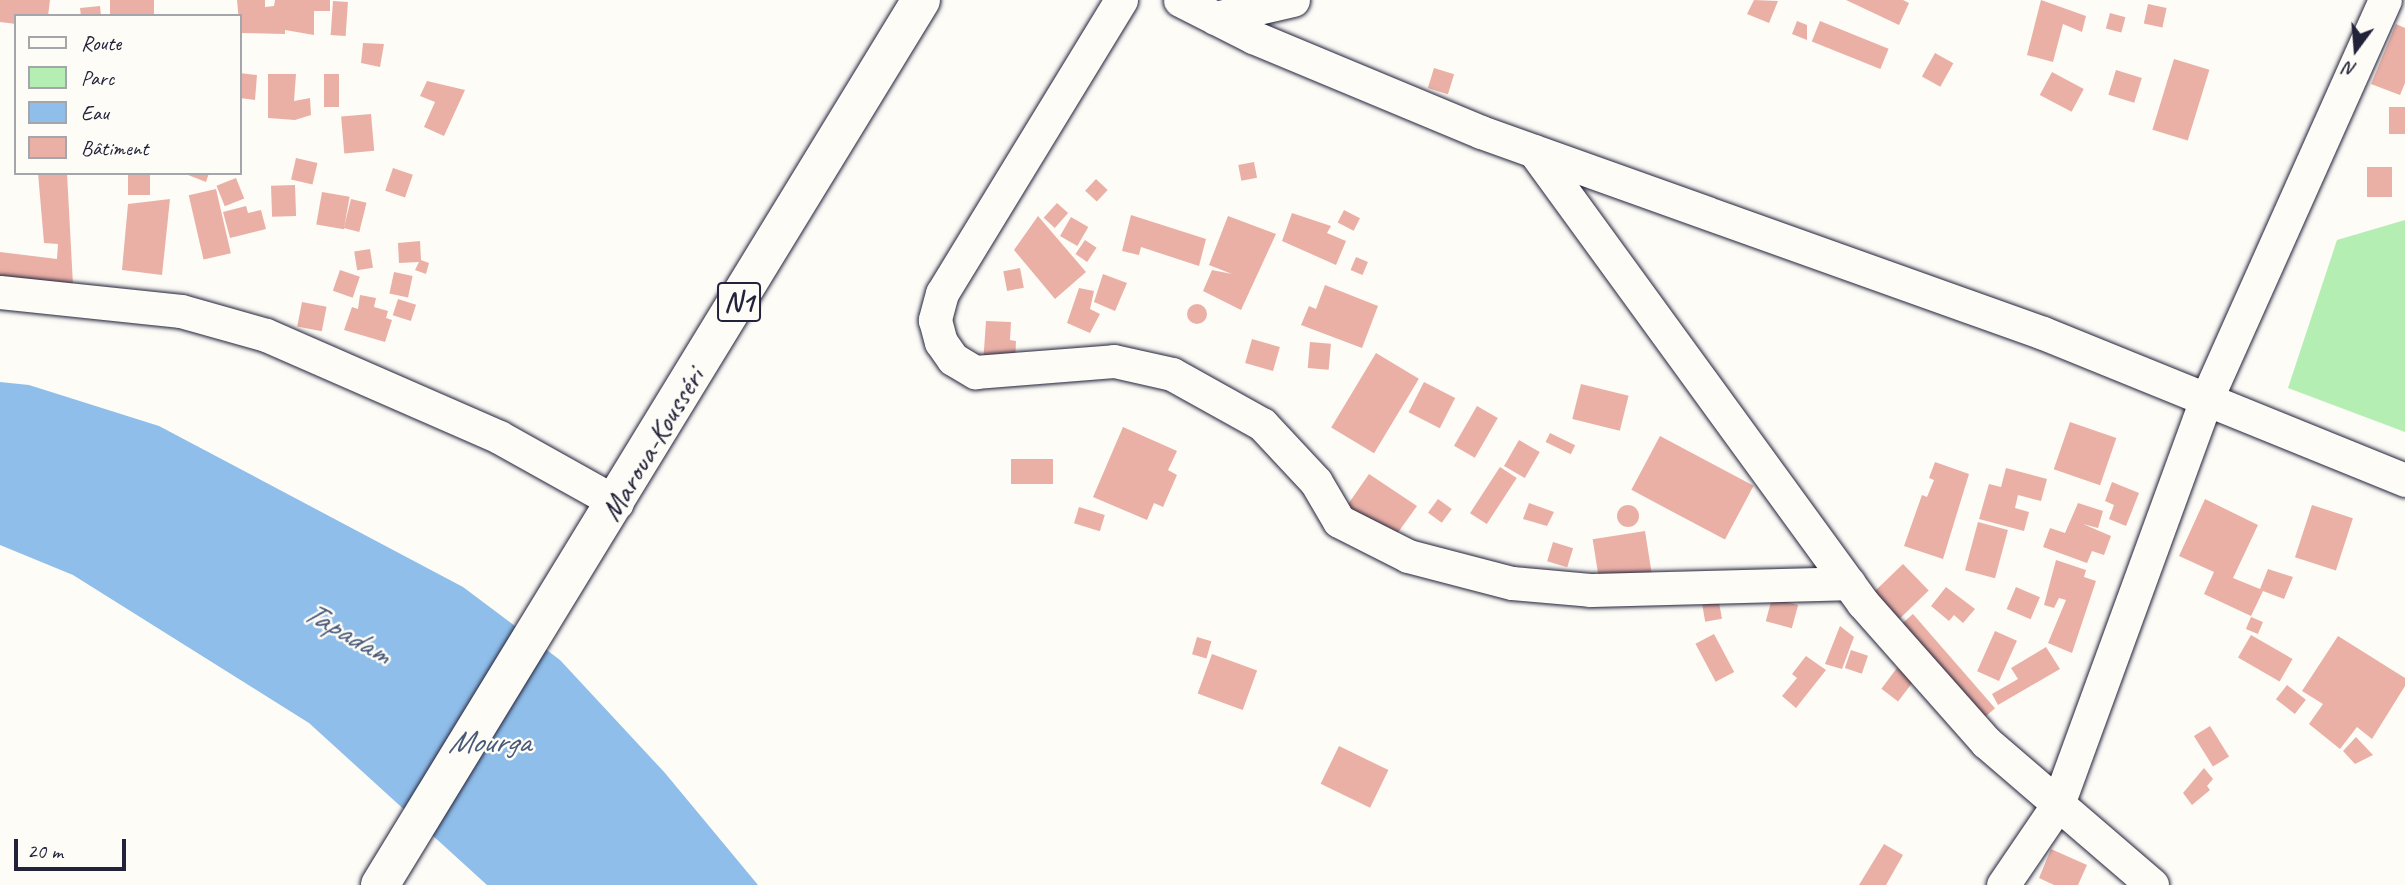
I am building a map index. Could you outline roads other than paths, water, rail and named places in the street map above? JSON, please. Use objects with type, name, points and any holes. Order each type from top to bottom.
[{"type":"highway","name":"Maroua-Kousséri","points":[[380,885],[553,601],[617,503],[921,0]]},
{"type":"street","points":[[1121,0],[942,293],[935,320],[941,342],[953,359],[975,372],[1114,361],[1172,374],[1262,424],[1316,482],[1339,521],[1409,556],[1512,583],[1590,590],[1849,583]]},
{"type":"street","points":[[1180,0],[1215,18],[1534,151],[2043,333],[2405,480]]},
{"type":"street","points":[[1215,18],[1293,0]]},
{"type":"street","points":[[2003,885],[2058,804],[2206,400],[2385,0]]},
{"type":"street","points":[[1534,151],[1849,583],[1964,720],[2152,885]]},
{"type":"street","points":[[0,292],[181,311],[266,335],[499,437],[617,503]]},
{"type":"water","name":"Mourga","points":[[0,382],[29,385],[159,426],[463,587],[560,660],[665,773],[758,885],[487,885],[309,723],[73,575],[0,545]]},
{"type":"water label","name":"Tapadam","points":[[347,633]]}]
